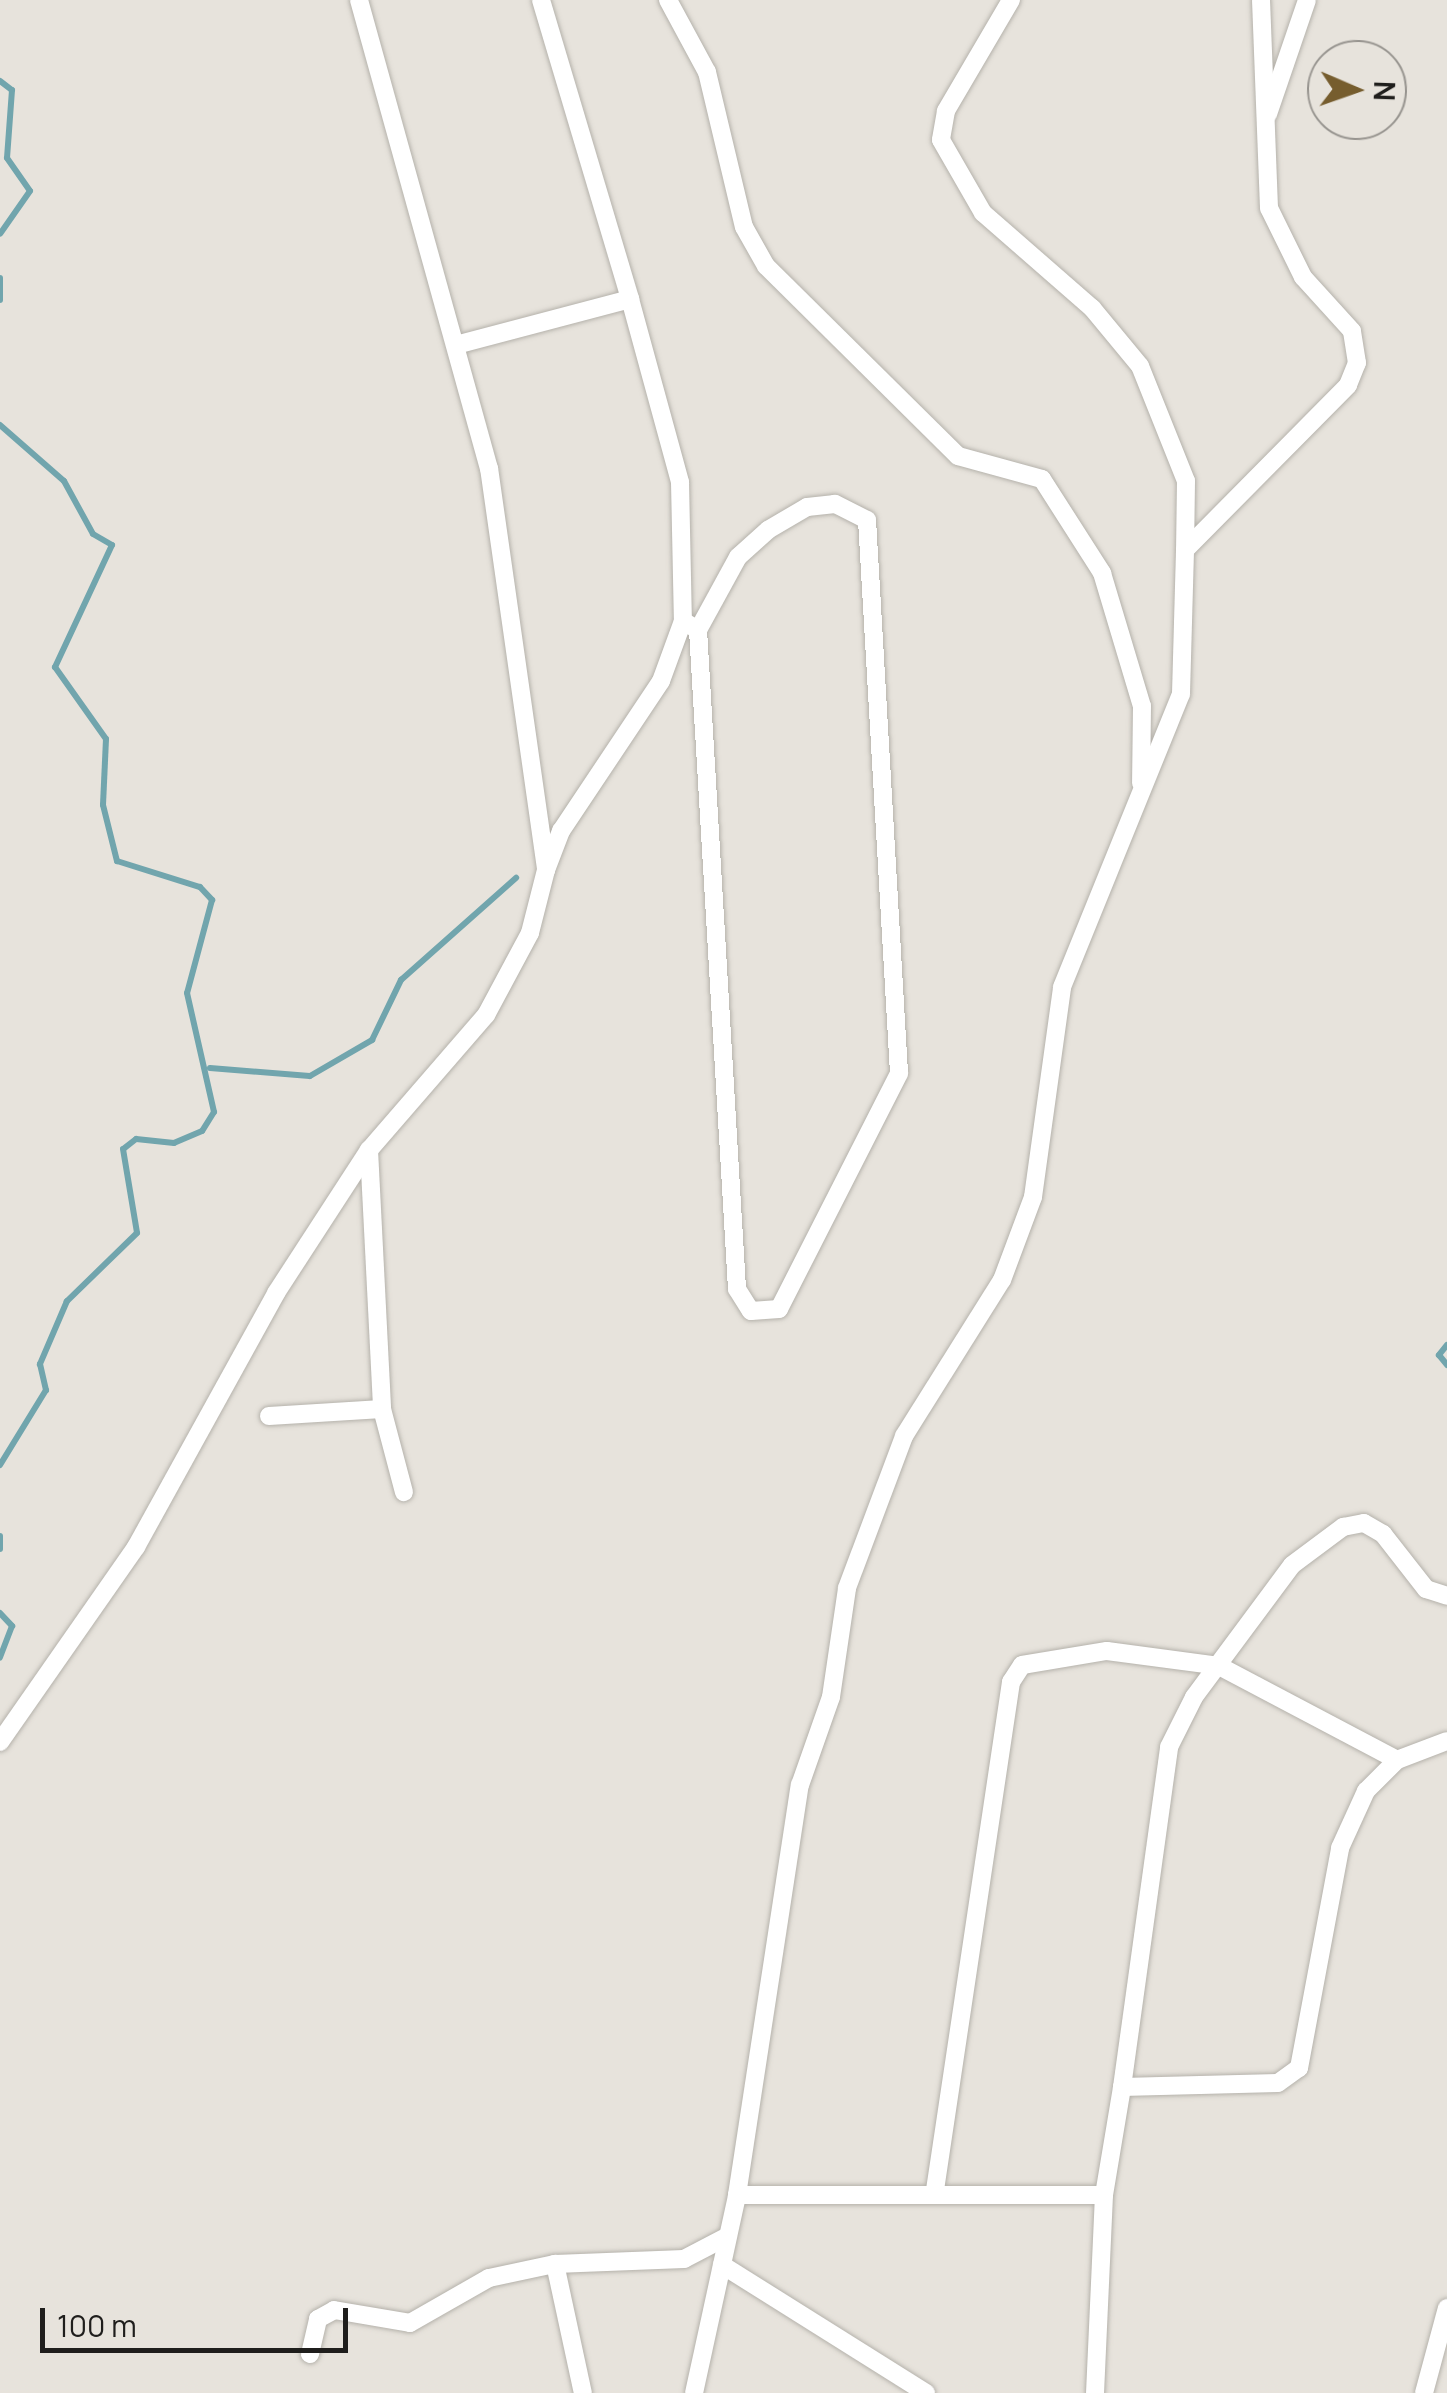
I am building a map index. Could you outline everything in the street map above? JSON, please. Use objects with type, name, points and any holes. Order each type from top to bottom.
[{"type":"street","points":[[359,0],[489,468],[546,870]]},
{"type":"street","points":[[0,1742],[136,1548],[267,1309],[370,1150],[486,1016],[530,933],[546,870],[580,798],[661,681],[691,626],[738,557],[768,530],[807,507],[836,504],[867,520],[898,1073],[788,1301],[766,1312],[751,1311],[737,1289],[691,626],[688,534],[680,482],[541,0]]},
{"type":"street","points":[[668,0],[708,72],[744,228],[766,266],[958,456],[1042,480],[1102,573],[1142,706],[1141,784]]},
{"type":"street","points":[[694,2393],[737,2195],[800,1785],[831,1697],[847,1588],[904,1436],[1014,1254],[1042,1164],[1062,987],[1141,784],[1164,752],[1181,694],[1186,481],[1140,366],[1092,308],[983,214],[941,140],[946,111],[1011,0]]},
{"type":"street","points":[[1261,0],[1259,94],[1268,115]]},
{"type":"street","points":[[1185,550],[1348,385],[1356,362],[1352,331],[1304,277],[1269,208],[1268,115],[1307,0]]},
{"type":"street","points":[[456,345],[630,299]]},
{"type":"street","points":[[370,1150],[382,1409],[404,1492]]},
{"type":"street","points":[[269,1416],[382,1409]]},
{"type":"street","points":[[1095,2393],[1104,2195],[1169,1746],[1292,1565],[1343,1527],[1364,1523],[1383,1534],[1426,1589],[1447,1596]]},
{"type":"street","points":[[935,2190],[1010,1682],[1037,1657],[1068,1653],[1220,1666],[1396,1760]]},
{"type":"street","points":[[1122,2087],[1278,2083],[1299,2068],[1340,1848],[1366,1791],[1396,1760],[1447,1741]]},
{"type":"street","points":[[737,2195],[935,2190],[1104,2195]]},
{"type":"street","points":[[310,2354],[318,2319],[334,2310],[410,2323],[488,2278],[555,2264],[684,2259],[726,2236]]},
{"type":"street","points":[[555,2264],[583,2393]]},
{"type":"street","points":[[722,2265],[926,2393]]},
{"type":"street","points":[[1424,2393],[1447,2308]]},
{"type":"waterway","points":[[0,81],[12,90],[7,158],[30,191],[0,234]]},
{"type":"waterway","points":[[0,278],[0,300]]},
{"type":"waterway","points":[[0,425],[64,481],[93,534],[112,545],[55,667],[106,739],[103,805],[117,861],[200,887],[212,900],[187,993],[214,1112],[202,1131],[174,1143],[136,1139],[123,1149],[137,1233],[67,1301],[40,1364],[46,1390],[0,1465]]},
{"type":"waterway","points":[[210,1068],[310,1076],[372,1040],[401,980],[516,878]]},
{"type":"waterway","points":[[1447,1345],[1439,1355],[1447,1365]]},
{"type":"waterway","points":[[0,1536],[0,1549]]},
{"type":"waterway","points":[[0,1613],[12,1626],[0,1658]]}]
